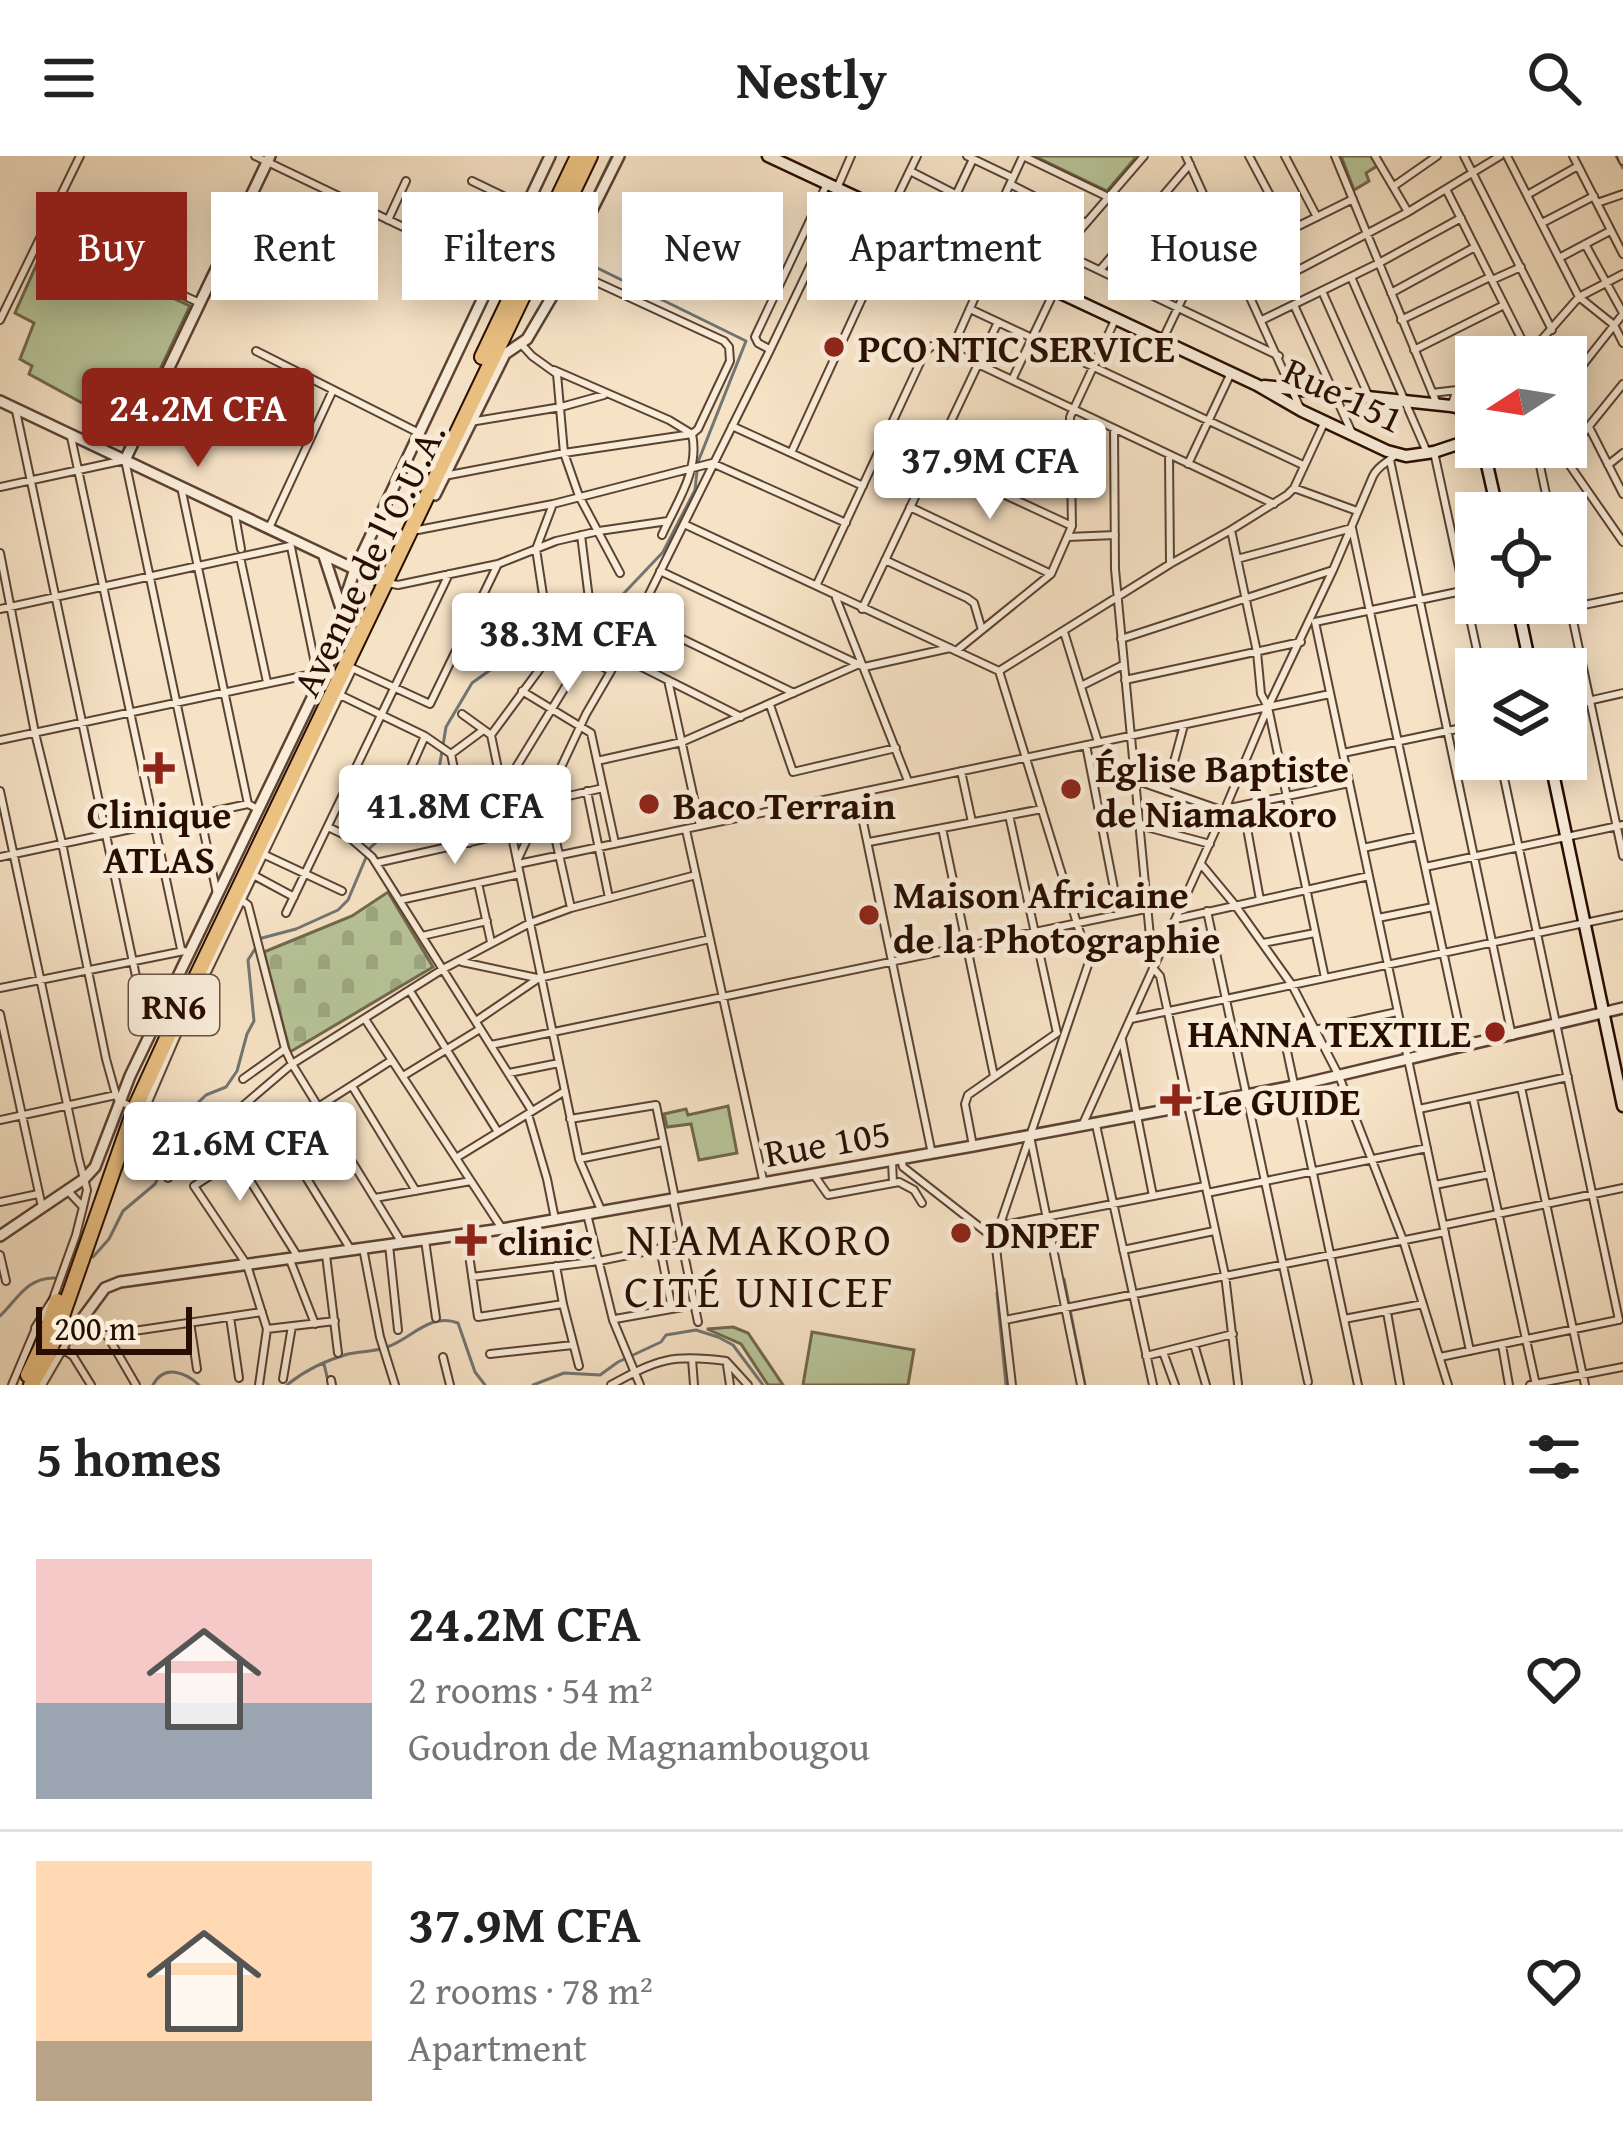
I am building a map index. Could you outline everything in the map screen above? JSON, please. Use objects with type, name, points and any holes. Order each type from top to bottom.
[{"type":"highway","name":"Avenue de l'O.U.A.","points":[[561,192],[578,156]]},
{"type":"highway","name":"Avenue de l'O.U.A.","points":[[22,1385],[41,1348],[121,1100],[330,680],[384,582],[590,156]]},
{"type":"highway","name":"Avenue de l'O.U.A.","points":[[384,582],[512,300]]},
{"type":"highway","name":"Avenue de l'O.U.A.","points":[[32,1385],[48,1356],[46,1329],[167,1036],[330,680]]},
{"type":"main road","points":[[771,157],[842,192]]},
{"type":"main road","points":[[1071,300],[1257,385],[1406,401],[1435,398],[1455,407]]},
{"type":"main road","name":"Rue 151","points":[[1257,385],[1393,457],[1455,445]]},
{"type":"main road","points":[[1554,780],[1623,1106]]},
{"type":"street","points":[[63,192],[80,156]]},
{"type":"street","points":[[255,156],[402,227]]},
{"type":"street","name":"Avenue de l'O.U.A.","points":[[533,192],[550,156]]},
{"type":"street","name":"Avenue de l'O.U.A.","points":[[598,198],[619,156]]},
{"type":"street","points":[[518,862],[580,726],[770,350],[851,156]]},
{"type":"street","points":[[903,192],[917,156]]},
{"type":"street","points":[[1006,192],[1023,156],[1108,197],[1084,225]]},
{"type":"street","points":[[1112,192],[1144,156]]},
{"type":"street","points":[[1249,156],[1268,192]]},
{"type":"street","points":[[1285,156],[1317,217]]},
{"type":"street","points":[[1335,156],[1435,398],[1455,391]]},
{"type":"street","points":[[1394,186],[1437,156]]},
{"type":"street","points":[[1464,156],[1552,330]]},
{"type":"street","points":[[1300,269],[1503,156],[1579,297],[1614,325],[1623,343]]},
{"type":"street","points":[[1574,156],[1623,254]]},
{"type":"street","points":[[1378,157],[1408,212]]},
{"type":"street","points":[[957,192],[970,158],[1086,223]]},
{"type":"street","points":[[217,894],[125,460],[268,159]]},
{"type":"street","points":[[1167,192],[1188,160]]},
{"type":"street","points":[[1188,160],[1203,192]]},
{"type":"street","points":[[1527,195],[1579,166]]},
{"type":"street","points":[[910,171],[952,192]]},
{"type":"street","points":[[388,220],[406,181]]},
{"type":"street","points":[[472,181],[495,192]]},
{"type":"street","points":[[770,350],[755,337],[836,189]]},
{"type":"street","points":[[1446,189],[1520,336]]},
{"type":"street","points":[[1542,223],[1595,200],[1623,194]]},
{"type":"street","points":[[1300,225],[1353,199]]},
{"type":"street","points":[[1262,320],[1461,218]]},
{"type":"street","points":[[1560,258],[1610,230]]},
{"type":"street","points":[[1585,244],[1623,313],[1587,359]]},
{"type":"street","points":[[1391,293],[1475,247]]},
{"type":"street","points":[[0,320],[36,250]]},
{"type":"street","points":[[1100,270],[1108,261]]},
{"type":"street","points":[[1084,263],[1279,356]]},
{"type":"street","points":[[1401,320],[1521,267]]},
{"type":"street","points":[[1546,336],[1579,297],[1623,274]]},
{"type":"street","points":[[1351,278],[1431,453],[1455,553]]},
{"type":"street","points":[[444,476],[698,430],[722,383],[730,361],[729,347],[598,282]]},
{"type":"street","points":[[1322,291],[1369,397]]},
{"type":"street","points":[[187,297],[200,303]]},
{"type":"street","name":"Avenue de l'O.U.A.","points":[[128,1130],[145,1109],[265,855],[330,680],[355,569],[482,300]]},
{"type":"street","name":"Avenue de l'O.U.A.","points":[[121,1100],[253,807],[330,680],[351,667],[384,582],[418,530],[505,354],[522,345],[549,300]]},
{"type":"street","points":[[791,453],[857,300]]},
{"type":"street","points":[[951,351],[974,300]]},
{"type":"street","points":[[1012,380],[1050,300]]},
{"type":"street","points":[[1162,342],[1182,300]]},
{"type":"street","points":[[1253,300],[1302,410]]},
{"type":"street","points":[[1294,305],[1353,434]]},
{"type":"street","points":[[1414,350],[1504,305]]},
{"type":"street","points":[[970,309],[1304,465]]},
{"type":"street","points":[[597,761],[682,742],[861,666],[953,650],[1051,574],[1072,526],[1070,417],[1115,320]]},
{"type":"street","points":[[862,609],[998,322]]},
{"type":"street","points":[[522,345],[553,369],[692,434],[692,470],[662,535]]},
{"type":"street","points":[[817,584],[925,352],[932,346],[1274,504]]},
{"type":"street","points":[[256,351],[419,433]]},
{"type":"street","points":[[553,369],[564,453],[579,496],[620,573]]},
{"type":"street","points":[[1188,464],[1230,374]]},
{"type":"street","points":[[1587,428],[1623,384]]},
{"type":"street","points":[[269,528],[333,390]]},
{"type":"street","points":[[470,422],[607,394]]},
{"type":"street","points":[[1451,406],[1455,395]]},
{"type":"street","points":[[0,400],[384,582],[498,564],[581,535],[668,521]]},
{"type":"street","points":[[16,408],[147,1028],[152,1028]]},
{"type":"street","points":[[999,671],[1274,504],[1294,488],[1325,421]]},
{"type":"street","points":[[732,426],[863,486]]},
{"type":"street","points":[[1589,426],[1623,494]]},
{"type":"street","points":[[1114,428],[1121,639],[1154,968],[1160,976],[1225,1276],[1238,1384]]},
{"type":"street","points":[[0,988],[185,951],[70,433]]},
{"type":"street","points":[[1608,465],[1623,453]]},
{"type":"street","points":[[1169,455],[1170,564]]},
{"type":"street","points":[[1082,1126],[1268,707],[1313,621],[1378,466],[1393,457],[1512,1036]]},
{"type":"street","points":[[0,487],[125,460]]},
{"type":"street","points":[[933,462],[1072,526]]},
{"type":"street","points":[[874,463],[921,486]]},
{"type":"street","points":[[418,530],[554,504],[711,464],[846,524]]},
{"type":"street","points":[[1572,468],[1621,536]]},
{"type":"street","points":[[0,856],[253,807],[181,487]]},
{"type":"street","points":[[1294,488],[1358,511]]},
{"type":"street","points":[[508,649],[541,603],[536,549],[554,504]]},
{"type":"street","points":[[910,507],[1051,574]]},
{"type":"street","points":[[234,512],[268,683]]},
{"type":"street","points":[[683,524],[999,671],[1090,962],[1060,1035],[995,1239],[1012,1385]]},
{"type":"street","points":[[1237,560],[1352,527]]},
{"type":"street","points":[[1352,527],[1463,1048]]},
{"type":"street","points":[[1231,530],[1257,652],[1261,694],[1268,707],[1325,979]]},
{"type":"street","points":[[581,535],[590,598]]},
{"type":"street","points":[[1068,537],[1115,535]]},
{"type":"street","points":[[0,609],[292,542]]},
{"type":"street","points":[[292,542],[330,680]]},
{"type":"street","points":[[0,553],[35,733],[121,1100],[95,1167],[0,1236]]},
{"type":"street","points":[[324,554],[343,614]]},
{"type":"street","points":[[885,560],[974,603],[982,630]]},
{"type":"street","points":[[351,667],[430,704],[498,564]]},
{"type":"street","points":[[1121,639],[1334,570]]},
{"type":"street","points":[[660,571],[861,666]]},
{"type":"street","points":[[286,913],[449,574]]},
{"type":"street","points":[[1313,621],[1455,592]]},
{"type":"street","points":[[835,595],[909,782]]},
{"type":"street","points":[[1587,604],[1623,597]]},
{"type":"street","points":[[502,790],[613,609]]},
{"type":"street","points":[[637,616],[794,693]]},
{"type":"street","points":[[1313,621],[1470,1351]]},
{"type":"street","points":[[1573,624],[1623,856]]},
{"type":"street","points":[[1064,632],[1098,742]]},
{"type":"street","points":[[1125,680],[1301,642]]},
{"type":"street","points":[[618,655],[741,717]]},
{"type":"street","points":[[585,657],[610,671]]},
{"type":"street","points":[[1081,686],[1124,665]]},
{"type":"street","points":[[542,666],[491,735],[579,1159],[602,1211]]},
{"type":"street","points":[[0,740],[268,683],[330,680],[451,754],[469,843]]},
{"type":"street","points":[[668,680],[700,826]]},
{"type":"street","points":[[522,691],[591,734],[615,843]]},
{"type":"street","points":[[1587,701],[1623,693]]},
{"type":"street","points":[[518,862],[1330,694]]},
{"type":"street","points":[[770,704],[793,772],[896,748]]},
{"type":"street","points":[[462,715],[491,735]]},
{"type":"street","points":[[1166,791],[1185,724]]},
{"type":"street","points":[[1343,753],[1455,729]]},
{"type":"street","points":[[451,754],[483,730]]},
{"type":"street","points":[[343,795],[405,781],[425,736]]},
{"type":"street","points":[[1087,745],[1118,914]]},
{"type":"street","points":[[961,771],[971,822]]},
{"type":"street","points":[[1135,780],[1225,810],[1349,783]]},
{"type":"street","points":[[1440,1357],[1621,1320],[1505,780]]},
{"type":"street","points":[[547,801],[603,788]]},
{"type":"street","points":[[587,791],[609,898]]},
{"type":"street","points":[[857,793],[932,1154]]},
{"type":"street","name":"Avenue de l'O.U.A.","points":[[0,796],[87,1190],[46,1329],[12,1385]]},
{"type":"street","points":[[547,801],[571,908]]},
{"type":"street","points":[[1243,806],[1260,900]]},
{"type":"street","points":[[867,842],[1042,809]]},
{"type":"street","points":[[1010,815],[1060,1035]]},
{"type":"street","points":[[1139,825],[1210,844]]},
{"type":"street","points":[[1425,867],[1620,825]]},
{"type":"street","points":[[328,827],[374,860],[508,1073],[530,1112],[555,1219]]},
{"type":"street","points":[[942,828],[994,1076]]},
{"type":"street","points":[[685,829],[764,1184]]},
{"type":"street","points":[[374,860],[512,833]]},
{"type":"street","points":[[1363,848],[1418,836]]},
{"type":"street","points":[[265,855],[341,890]]},
{"type":"street","points":[[1201,864],[1292,986],[1339,1076],[1403,1240],[1448,1385]]},
{"type":"street","points":[[399,900],[520,874]]},
{"type":"street","points":[[168,1178],[217,1128],[292,1064],[491,942],[571,908],[696,875]]},
{"type":"street","points":[[254,876],[294,897]]},
{"type":"street","points":[[1176,919],[1369,877]]},
{"type":"street","points":[[478,883],[491,942]]},
{"type":"street","points":[[243,901],[262,953],[285,1049],[402,1243]]},
{"type":"street","points":[[491,1046],[1184,901]]},
{"type":"street","points":[[1378,918],[1433,907]]},
{"type":"street","points":[[1207,911],[1308,1382]]},
{"type":"street","points":[[1131,1019],[1623,915]]},
{"type":"street","points":[[422,936],[487,921]]},
{"type":"street","points":[[1263,944],[1315,933]]},
{"type":"street","points":[[403,1076],[446,1050],[540,978],[710,939]]},
{"type":"street","points":[[458,961],[540,978]]},
{"type":"street","points":[[410,991],[498,1132]]},
{"type":"street","name":"Rue 105","points":[[74,1330],[110,1285],[502,1229],[932,1154],[1294,1086],[1623,1008]]},
{"type":"street","points":[[1236,1047],[1398,1012]]},
{"type":"street","points":[[0,1014],[42,1207]]},
{"type":"street","points":[[365,1019],[502,1229]]},
{"type":"street","points":[[973,1146],[966,1100],[994,1076],[1060,1035]]},
{"type":"street","points":[[1284,1036],[1358,1385]]},
{"type":"street","points":[[1122,1038],[1153,1196]]},
{"type":"street","points":[[243,1079],[285,1049]]},
{"type":"street","points":[[259,1385],[267,1329],[247,1264],[194,1186],[392,1060]]},
{"type":"street","points":[[508,1073],[559,1063]]},
{"type":"street","points":[[1419,1109],[1568,1077]]},
{"type":"street","points":[[352,1086],[416,1191]]},
{"type":"street","points":[[1521,1088],[1585,1385]]},
{"type":"street","points":[[456,1158],[565,1091]]},
{"type":"street","points":[[1474,1098],[1534,1385],[1623,1367]]},
{"type":"street","points":[[0,1120],[121,1100]]},
{"type":"street","points":[[570,1119],[656,1105],[698,1322]]},
{"type":"street","points":[[1096,1123],[1153,1385]]},
{"type":"street","points":[[217,1128],[294,1258],[315,1324]]},
{"type":"street","points":[[278,1132],[351,1250]]},
{"type":"street","points":[[1030,1136],[1081,1385]]},
{"type":"street","points":[[579,1159],[664,1142]]},
{"type":"street","points":[[999,1226],[1153,1196],[1265,1182],[1427,1148]]},
{"type":"street","points":[[897,1160],[995,1239]]},
{"type":"street","points":[[893,1183],[897,1160]]},
{"type":"street","points":[[1435,1185],[1490,1174]]},
{"type":"street","points":[[814,1175],[832,1195],[907,1184],[922,1203]]},
{"type":"street","points":[[375,1198],[471,1181]]},
{"type":"street","points":[[1005,1320],[1403,1240],[1623,1188]]},
{"type":"street","points":[[67,1190],[82,1208]]},
{"type":"street","points":[[0,1202],[39,1194]]},
{"type":"street","points":[[832,1195],[834,1210]]},
{"type":"street","points":[[587,1214],[614,1320],[640,1385]]},
{"type":"street","points":[[1123,1250],[1214,1231]]},
{"type":"street","points":[[466,1234],[478,1317],[563,1304]]},
{"type":"street","points":[[425,1240],[436,1318]]},
{"type":"street","points":[[472,1277],[599,1261],[682,1244]]},
{"type":"street","points":[[388,1245],[398,1330]]},
{"type":"street","points":[[363,1248],[380,1337],[395,1385]]},
{"type":"street","points":[[660,1249],[672,1309]]},
{"type":"street","points":[[326,1253],[338,1353]]},
{"type":"street","points":[[0,1255],[6,1281]]},
{"type":"street","points":[[556,1265],[579,1366]]},
{"type":"street","points":[[1344,1319],[1423,1304]]},
{"type":"street","points":[[614,1320],[694,1305]]},
{"type":"street","points":[[46,1329],[107,1335],[262,1312]]},
{"type":"street","points":[[1387,1312],[1400,1385]]},
{"type":"street","points":[[230,1316],[239,1378]]},
{"type":"street","points":[[267,1329],[336,1321]]},
{"type":"street","points":[[190,1322],[197,1369]]},
{"type":"street","points":[[283,1379],[292,1326]]},
{"type":"street","points":[[42,1385],[74,1330]]},
{"type":"street","points":[[1146,1356],[1234,1334]]},
{"type":"street","points":[[107,1335],[136,1385]]},
{"type":"street","points":[[1194,1344],[1206,1385]]},
{"type":"street","points":[[490,1354],[573,1345]]},
{"type":"street","points":[[1502,1345],[1509,1385]]},
{"type":"street","points":[[64,1350],[89,1381],[79,1385]]},
{"type":"street","points":[[1163,1352],[1175,1385]]},
{"type":"street","points":[[443,1357],[450,1385]]},
{"type":"street","points":[[692,1357],[694,1385]]},
{"type":"street","points":[[613,1384],[634,1365],[692,1357],[726,1361],[748,1385]]},
{"type":"street","points":[[726,1361],[730,1385]]},
{"type":"green space","points":[[1034,156],[1137,156],[1107,191]]},
{"type":"green space","points":[[1341,156],[1371,156],[1377,166],[1366,173],[1369,181],[1354,190]]},
{"type":"green space","points":[[36,266],[36,300],[177,300],[190,306],[141,410],[94,384],[84,404],[29,374],[32,366],[20,359],[34,323],[15,313]]},
{"type":"green space","points":[[388,892],[433,967],[290,1052],[264,952],[352,916]]},
{"type":"green space","points":[[728,1106],[737,1153],[699,1160],[691,1124],[667,1127],[664,1114],[686,1109],[688,1115]]},
{"type":"green space","points":[[733,1327],[748,1333],[783,1385],[768,1385],[741,1344],[707,1329]]},
{"type":"green space","points":[[812,1332],[914,1350],[908,1385],[803,1385]]},
{"type":"waterway","points":[[595,192],[612,156]]},
{"type":"waterway","points":[[1616,156],[1623,168]]},
{"type":"waterway","points":[[262,938],[296,929],[338,910],[348,900],[370,848],[426,811],[436,787],[446,727],[472,683],[493,668],[531,658],[569,616],[609,609],[663,552],[695,490],[698,462],[746,341],[598,268]]},
{"type":"waterway","points":[[1587,365],[1594,356]]},
{"type":"waterway","points":[[93,1257],[123,1211],[155,1184],[169,1131],[206,1095],[226,1087],[237,1071],[254,1021],[248,960],[255,949]]},
{"type":"waterway","points":[[0,1316],[30,1285],[55,1278]]},
{"type":"waterway","points":[[1064,1279],[1085,1385]]},
{"type":"waterway","points":[[997,1293],[1006,1385]]},
{"type":"waterway","points":[[287,1385],[332,1359],[382,1349],[438,1321],[458,1323],[475,1372],[485,1385]]},
{"type":"waterway","points":[[533,1385],[564,1373],[600,1375],[666,1335],[696,1330],[733,1345],[763,1385]]},
{"type":"waterway","points":[[324,1364],[329,1385]]},
{"type":"waterway","points":[[153,1385],[169,1372],[199,1385]]},
{"type":"place","name":"PCO NTIC SERVICE","points":[[834,347]]},
{"type":"place","name":"Clinique ATLAS","points":[[159,768]]},
{"type":"place","name":"Église Baptiste de Niamakoro","points":[[1071,789]]},
{"type":"place","name":"Baco Terrain","points":[[649,804]]},
{"type":"place","name":"Maison Africaine de la Photographie","points":[[869,915]]},
{"type":"place","name":"HANNA TEXTILE","points":[[1495,1032]]},
{"type":"place","name":"Le GUIDE","points":[[1176,1100]]},
{"type":"place","name":"DNPEF","points":[[961,1233]]},
{"type":"place","name":"clinic","points":[[471,1240]]},
{"type":"district","name":"NIAMAKORO CITÉ UNICEF","points":[[760,1264]]}]
